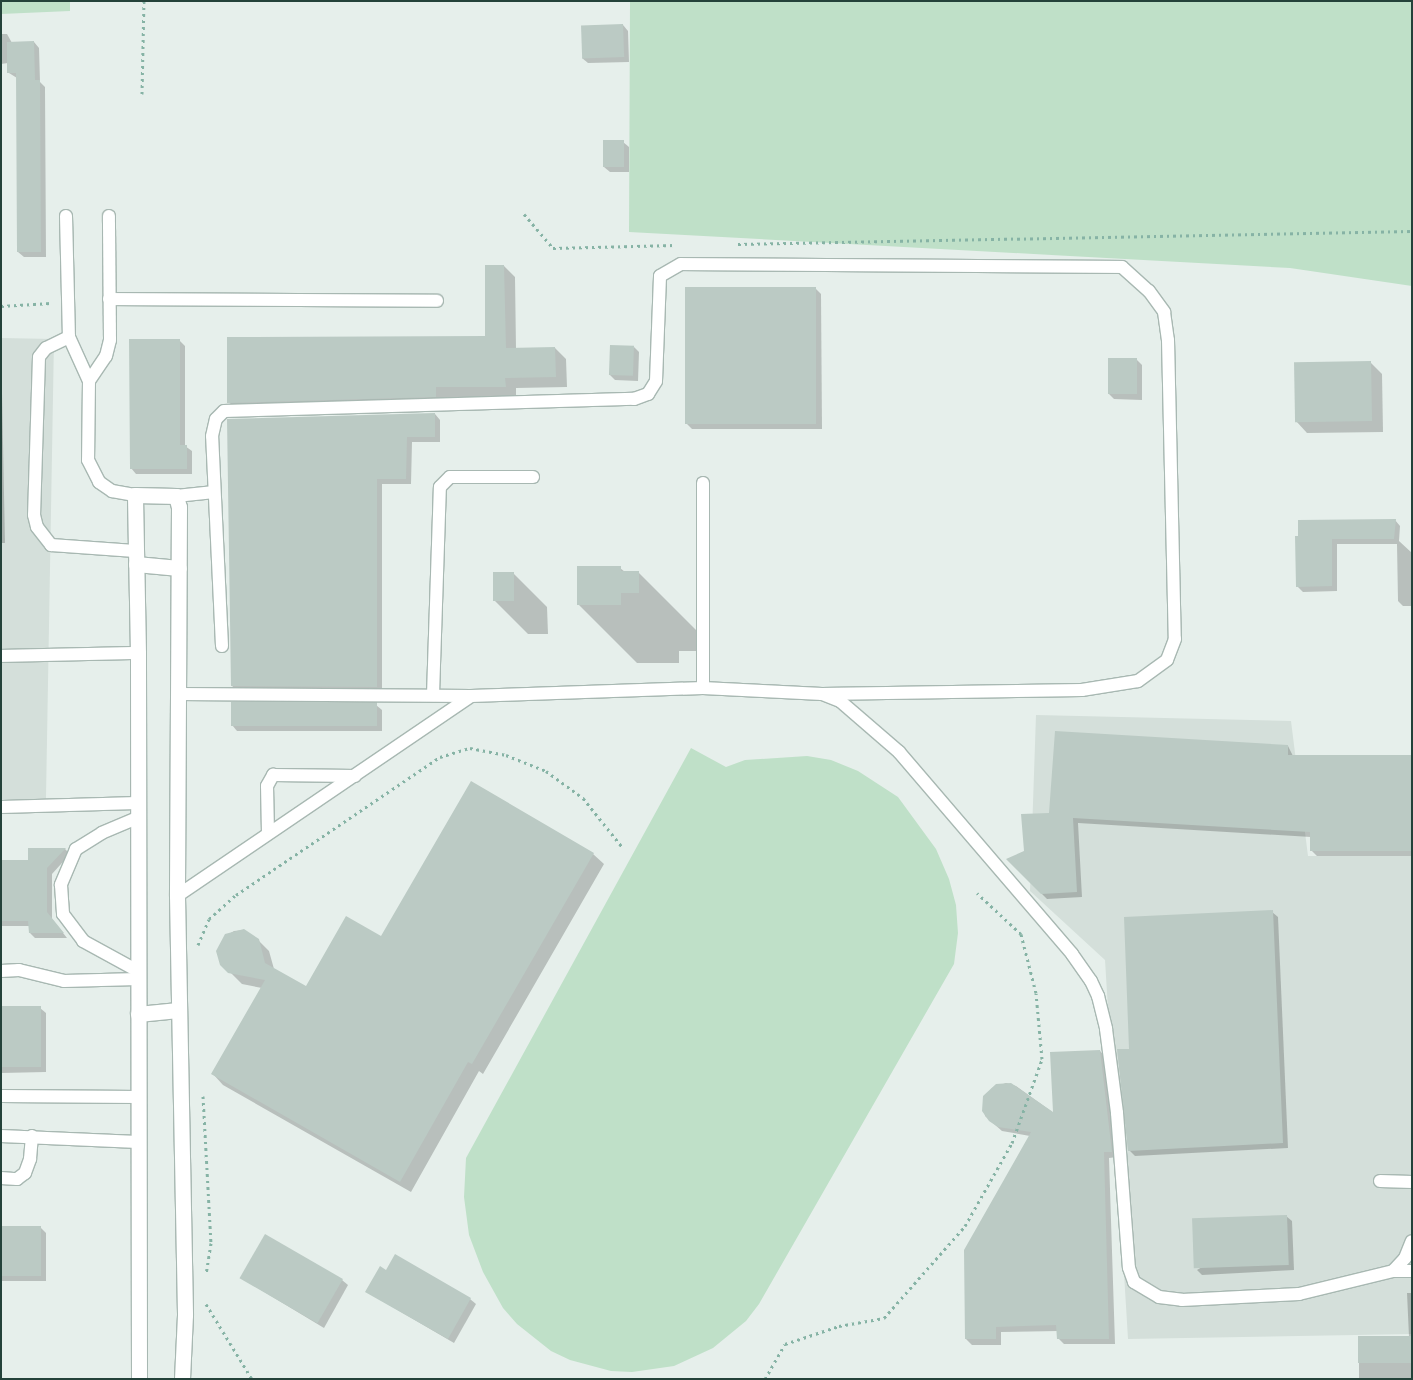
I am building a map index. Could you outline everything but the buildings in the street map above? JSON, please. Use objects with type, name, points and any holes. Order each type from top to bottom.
[{"type":"street","points":[[139,1379],[138,653],[134,495],[176,496],[179,568],[178,1010],[185,1315],[182,1379]]},
{"type":"street","points":[[135,558],[179,568]]},
{"type":"street","points":[[138,1014],[178,1010]]},
{"type":"lane","points":[[66,216],[69,337],[89,380],[88,460],[99,482],[112,491],[134,495]]},
{"type":"lane","points":[[89,380],[106,356],[110,340],[109,216]]},
{"type":"lane","points":[[179,694],[471,696],[703,688],[822,694],[1082,690],[1138,681],[1167,660],[1175,639],[1168,340],[1164,312],[1149,291],[1122,266],[681,264],[660,276],[656,380],[648,394],[634,400],[224,412],[216,419],[212,436],[212,492],[222,646]]},
{"type":"lane","points":[[110,299],[437,301]]},
{"type":"lane","points":[[69,337],[46,348],[39,357],[34,515],[37,527],[51,545],[135,558]]},
{"type":"lane","points":[[433,695],[440,487],[450,477],[533,477]]},
{"type":"lane","points":[[703,483],[703,688]]},
{"type":"lane","points":[[176,496],[212,492]]},
{"type":"lane","points":[[1,656],[138,653]]},
{"type":"lane","points":[[822,694],[856,712],[899,752],[1072,954],[1091,981],[1098,996],[1106,1030],[1117,1113],[1129,1268],[1134,1282],[1159,1297],[1182,1300],[1300,1294],[1393,1270],[1412,1271]]},
{"type":"lane","points":[[177,896],[471,696]]},
{"type":"lane","points":[[268,833],[266,786],[273,775],[355,776]]},
{"type":"lane","points":[[1,807],[137,803]]},
{"type":"lane","points":[[137,818],[102,833],[76,850],[61,884],[62,914],[83,941],[138,975]]},
{"type":"lane","points":[[1,971],[19,970],[64,982],[138,975]]},
{"type":"lane","points":[[1,1096],[138,1097]]},
{"type":"lane","points":[[1,1136],[138,1142]]},
{"type":"lane","points":[[1,1178],[17,1179],[25,1173],[30,1160],[32,1136]]},
{"type":"lane","points":[[1380,1182],[1412,1182]]},
{"type":"lane","points":[[1393,1270],[1405,1258],[1412,1242]]},
{"type":"path","points":[[142,94],[144,1]]},
{"type":"path","points":[[524,214],[553,248],[681,245]]},
{"type":"path","points":[[730,244],[1412,231]]},
{"type":"path","points":[[1,306],[69,302]]},
{"type":"path","points":[[195,953],[209,919],[236,895],[440,758],[470,748],[506,755],[546,771],[583,798],[623,848]]},
{"type":"path","points":[[765,1379],[785,1344],[839,1326],[884,1318],[965,1226],[1012,1144],[1042,1059],[1036,993],[1021,934],[977,893]]},
{"type":"path","points":[[202,1088],[210,1243],[205,1280]]},
{"type":"path","points":[[202,1298],[252,1379]]},
{"type":"shaded area","points":[[1,338],[54,339],[46,800],[1,799]]},
{"type":"shaded area","points":[[1036,715],[1291,721],[1308,856],[1412,856],[1412,1334],[1128,1339],[1105,960],[1030,891]]},
{"type":"green space","points":[[1,1],[70,1],[70,11],[1,14]]},
{"type":"green space","points":[[630,1],[1412,1],[1412,286],[1290,268],[629,232]]},
{"type":"green space","points":[[691,748],[726,767],[745,760],[807,756],[831,760],[858,771],[898,797],[936,849],[949,879],[956,905],[958,933],[954,964],[759,1304],[746,1321],[713,1348],[674,1366],[632,1372],[611,1371],[570,1360],[551,1351],[517,1324],[503,1308],[483,1272],[469,1235],[464,1197],[466,1158]]}]
